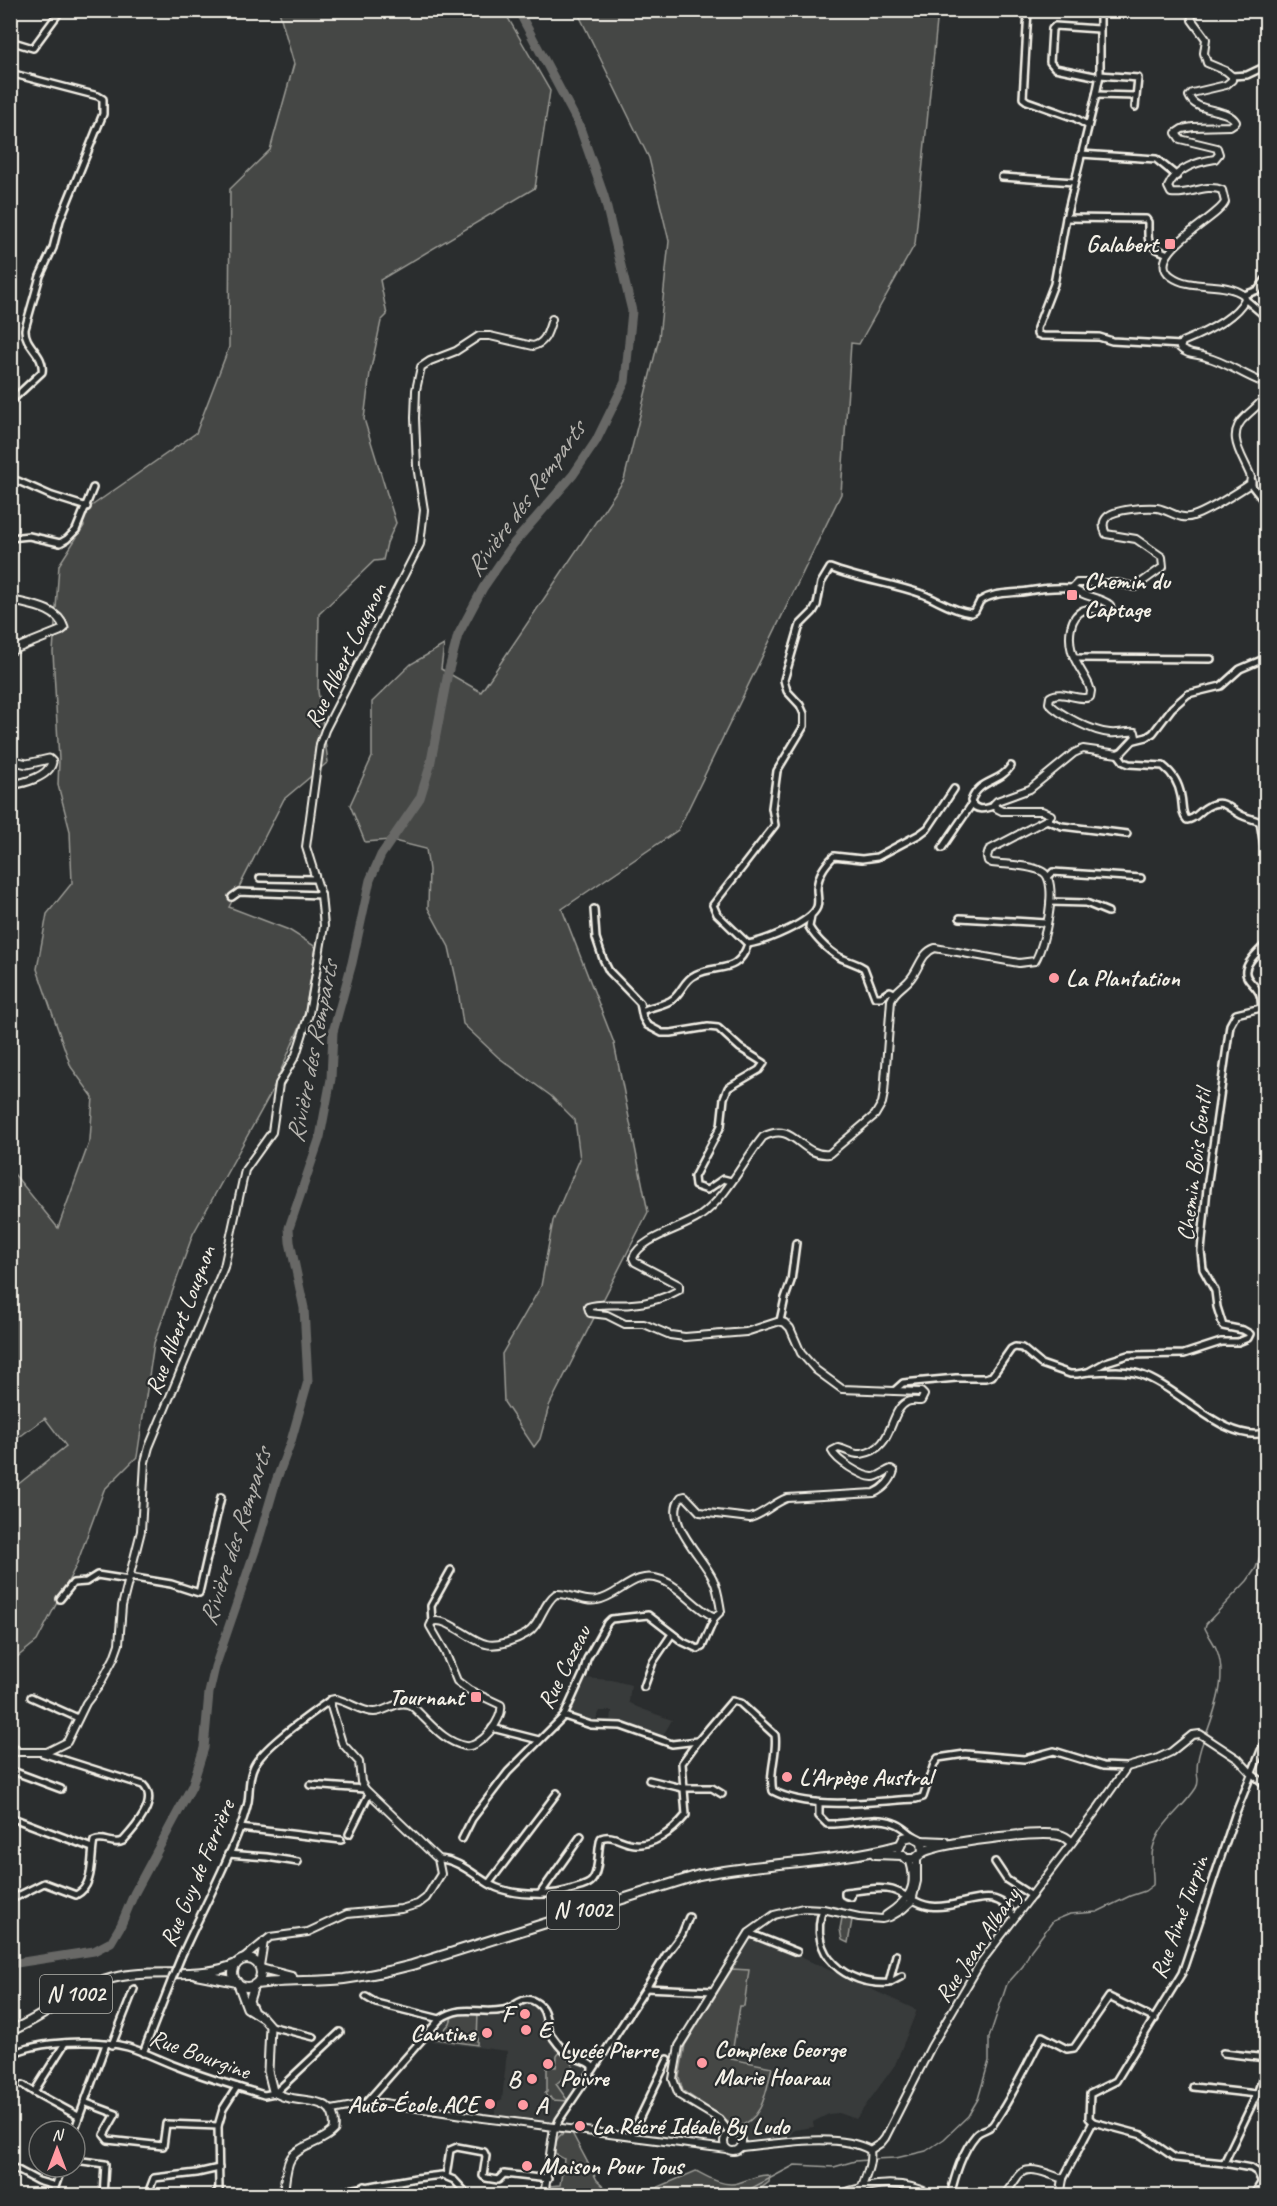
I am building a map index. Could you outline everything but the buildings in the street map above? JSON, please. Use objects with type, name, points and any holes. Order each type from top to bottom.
[{"type":"main road","points":[[10,600],[34,605],[54,614],[60,619],[64,628],[60,632],[10,651]]},
{"type":"main road","points":[[10,760],[27,764],[50,759],[52,762],[47,771],[34,778],[10,784]]},
{"type":"main road","name":"N 1002","points":[[862,1853],[913,1856],[958,1843],[1025,1835],[1057,1834],[1066,1837],[1071,1842]]},
{"type":"main road","points":[[909,1836],[922,1841],[913,1856],[901,1843],[909,1836]]},
{"type":"main road","name":"N 1002","points":[[922,1841],[958,1843]]},
{"type":"main road","name":"N 1002","points":[[255,1985],[283,1980],[343,1979],[401,1968],[699,1875],[862,1853],[901,1843]]},
{"type":"main road","points":[[254,2012],[249,2001],[255,1985],[261,1978],[261,1968],[253,1960],[240,1962],[233,1972],[247,2008],[266,2020],[270,2026],[268,2071],[275,2093],[323,2104],[332,2110],[335,2121],[334,2130],[329,2137],[296,2152],[291,2158],[284,2195]]},
{"type":"main road","name":"N 1002","points":[[10,2031],[81,1991],[110,1979],[148,1972],[186,1973],[226,1968],[240,1962]]},
{"type":"main road","name":"N 1002","points":[[261,1968],[308,1980]]},
{"type":"main road","name":"N 1002","points":[[186,1973],[238,1983]]},
{"type":"main road","points":[[238,1983],[246,1987],[255,1985]]},
{"type":"street","points":[[10,41],[33,48],[61,10]]},
{"type":"street","points":[[1028,10],[1023,98],[1027,102],[1075,118],[1087,125]]},
{"type":"street","points":[[1100,10],[1099,76],[1096,95],[1074,182],[1054,284],[1037,328],[1037,334],[1181,345]]},
{"type":"street","points":[[1191,10],[1192,20],[1206,39],[1204,53],[1207,63],[1232,76],[1246,75],[1266,66]]},
{"type":"street","points":[[1099,29],[1058,26],[1053,28],[1050,62],[1055,68],[1099,76],[1138,78],[1136,107]]},
{"type":"street","points":[[10,73],[98,96],[103,99],[104,104],[103,114],[60,220],[53,248],[40,276],[25,328],[25,335],[41,359],[42,372],[10,402]]},
{"type":"street","points":[[1232,76],[1232,80],[1226,85],[1196,91],[1189,96],[1193,103],[1229,115],[1236,122],[1230,126],[1193,127],[1177,131],[1180,139],[1217,148],[1219,154],[1215,159],[1196,162],[1177,176],[1168,187],[1171,193],[1179,194],[1216,188],[1222,190],[1226,202],[1218,212],[1184,238],[1165,260],[1172,277],[1186,282],[1236,291],[1266,316]]},
{"type":"street","points":[[1096,95],[1135,96]]},
{"type":"street","points":[[1081,154],[1156,159],[1177,176]]},
{"type":"street","points":[[1002,177],[1074,182]]},
{"type":"street","points":[[1066,218],[1146,219],[1148,242],[1151,247],[1168,254]]},
{"type":"street","points":[[1181,345],[1182,342],[1210,331],[1240,307],[1244,297],[1258,290],[1266,279]]},
{"type":"street","name":"Rue Albert Lougnon","points":[[42,1753],[52,1751],[67,1742],[78,1718],[114,1658],[119,1644],[122,1606],[141,1530],[145,1462],[149,1448],[224,1267],[245,1170],[272,1132],[279,1084],[296,1055],[309,1014],[324,926],[321,895],[306,847],[320,744],[420,544],[424,510],[417,466],[415,418],[416,390],[421,368],[430,361],[456,351],[479,336],[490,336],[532,346],[539,345],[552,319]]},
{"type":"street","points":[[1181,345],[1180,348],[1185,352],[1223,363],[1262,382],[1266,387]]},
{"type":"street","points":[[1266,395],[1263,401],[1243,418],[1236,427],[1235,433],[1252,486],[1266,504]]},
{"type":"street","points":[[18,481],[52,496],[87,507]]},
{"type":"street","points":[[1072,588],[1077,583],[1117,583],[1135,587],[1163,567],[1162,557],[1136,539],[1106,534],[1103,529],[1104,522],[1111,514],[1126,510],[1156,508],[1177,516],[1192,517],[1245,487],[1251,481]]},
{"type":"street","points":[[10,538],[29,536],[60,543],[76,531],[93,488]]},
{"type":"street","points":[[748,944],[717,914],[713,904],[775,825],[772,808],[777,771],[804,726],[804,714],[800,705],[787,692],[784,680],[800,625],[817,605],[821,583],[830,568],[855,578],[921,594],[966,613],[975,610],[980,601],[997,594],[1050,586],[1072,588],[1080,595],[1108,603],[1111,609],[1093,608],[1083,611],[1072,622],[1071,650],[1092,691],[1090,697],[1085,699],[1056,693],[1050,697],[1049,703],[1077,721],[1104,732],[1135,732],[1135,740]]},
{"type":"street","points":[[1074,658],[1211,659]]},
{"type":"street","points":[[1118,754],[1135,740],[1153,733],[1172,708],[1188,694],[1221,686],[1240,669],[1266,658]]},
{"type":"street","points":[[972,804],[981,809],[994,806],[997,801],[1029,789],[1074,753],[1083,749],[1118,754],[1124,762],[1129,764],[1163,766],[1167,769],[1180,792],[1183,815],[1187,820],[1195,818],[1205,808],[1226,804],[1242,815],[1260,822],[1266,858]]},
{"type":"street","points":[[942,848],[972,804],[972,797],[978,788],[1003,775],[1011,766]]},
{"type":"street","points":[[748,944],[793,929],[816,911],[818,878],[834,856],[862,859],[877,856],[920,834],[928,828],[954,789]]},
{"type":"street","points":[[432,1622],[442,1621],[489,1645],[525,1635],[536,1624],[547,1602],[556,1594],[595,1601],[630,1583],[655,1578],[676,1587],[707,1614],[716,1617],[721,1611],[713,1578],[691,1546],[677,1519],[675,1510],[678,1502],[685,1496],[700,1512],[750,1518],[757,1516],[777,1501],[788,1498],[874,1493],[888,1483],[894,1471],[891,1469],[871,1477],[841,1461],[832,1450],[838,1448],[860,1454],[875,1449],[887,1437],[901,1407],[908,1401],[921,1401],[924,1395],[921,1392],[842,1389],[816,1370],[801,1353],[790,1328],[780,1321],[746,1332],[685,1337],[670,1335],[644,1324],[625,1324],[607,1315],[588,1311],[591,1305],[633,1304],[670,1295],[679,1290],[679,1285],[635,1262],[633,1258],[635,1253],[647,1243],[700,1216],[720,1197],[763,1137],[772,1132],[792,1134],[812,1152],[820,1155],[829,1154],[875,1115],[882,1103],[884,1093],[891,1000],[894,993],[910,981],[928,951],[935,948],[1019,963],[1035,961],[1040,954],[1050,902],[1049,876],[1038,870],[992,863],[987,857],[989,850],[1051,817],[1046,811],[1008,812],[994,806]]},
{"type":"street","points":[[1046,820],[1062,826],[1127,834]]},
{"type":"street","points":[[1049,876],[1053,872],[1142,878]]},
{"type":"street","points":[[260,878],[315,879]]},
{"type":"street","points":[[232,897],[239,892],[321,895]]},
{"type":"street","points":[[1050,902],[1086,903],[1108,912]]},
{"type":"street","points":[[594,909],[596,938],[609,971],[635,995],[642,1006],[645,1023],[662,1033],[680,1033],[708,1027],[718,1028],[740,1048],[764,1063],[759,1070],[728,1088],[724,1098],[721,1126],[694,1177],[695,1186],[707,1190],[723,1179],[731,1181]]},
{"type":"street","points":[[811,915],[809,927],[812,932],[839,957],[864,968],[874,997],[894,993]]},
{"type":"street","points":[[960,918],[1046,923]]},
{"type":"street","points":[[642,1011],[670,1001],[678,994],[686,981],[696,974],[723,969],[738,962],[745,954],[748,944]]},
{"type":"street","name":"Chemin Bois Gentil","points":[[894,1391],[903,1383],[992,1376],[1011,1349],[1015,1347],[1022,1348],[1041,1364],[1070,1374],[1088,1372],[1106,1362],[1128,1355],[1185,1354],[1221,1342],[1238,1342],[1248,1338],[1250,1334],[1242,1330],[1223,1326],[1215,1291],[1203,1269],[1201,1251],[1207,1188],[1230,1025],[1236,1014],[1261,1008],[1262,1000],[1258,990],[1246,977],[1245,970],[1266,944]]},
{"type":"street","points":[[780,1321],[785,1298],[792,1281],[796,1243]]},
{"type":"street","points":[[1088,1372],[1137,1373],[1178,1395],[1231,1431],[1251,1434],[1266,1432]]},
{"type":"street","points":[[60,1599],[73,1583],[86,1582],[97,1575],[171,1584],[199,1593],[221,1497]]},
{"type":"street","points":[[240,1962],[264,1941],[275,1936],[308,1932],[347,1914],[401,1909],[418,1904],[426,1898],[441,1874],[438,1859],[367,1792],[361,1782],[359,1762],[342,1743],[337,1732],[330,1700],[342,1700],[375,1712],[399,1704],[410,1705],[438,1733],[465,1746],[472,1747],[478,1744],[501,1714],[501,1705],[469,1690],[458,1681],[430,1626],[431,1606],[451,1570]]},
{"type":"street","name":"Rue Cazeau","points":[[462,1839],[472,1820],[508,1772],[564,1716],[587,1659],[610,1619],[648,1615],[672,1634],[698,1649],[705,1642],[716,1617]]},
{"type":"street","points":[[644,1687],[653,1662],[672,1634]]},
{"type":"street","points":[[31,1697],[78,1718]]},
{"type":"street","name":"Rue Guy de Ferrière","points":[[143,2053],[181,1957],[240,1828],[248,1800],[250,1775],[255,1764],[294,1727],[330,1700]]},
{"type":"street","points":[[438,1859],[448,1859],[509,1892],[540,1894],[569,1891],[592,1881],[601,1838],[611,1837],[636,1845],[655,1840],[668,1833],[686,1815],[682,1788],[682,1763],[732,1701],[740,1703],[775,1735],[771,1782],[773,1791],[791,1798],[819,1803],[923,1797],[938,1758],[965,1754],[1024,1759],[1054,1751],[1103,1766],[1127,1767],[1171,1752],[1192,1735],[1200,1734],[1238,1759],[1266,1785]]},
{"type":"street","points":[[564,1716],[591,1725],[621,1726],[672,1744],[698,1741]]},
{"type":"street","points":[[492,1728],[538,1740]]},
{"type":"street","name":"Rue Aimé Turpin","points":[[1093,2122],[1089,2118],[1090,2094],[1116,2081],[1182,1973],[1235,1815],[1266,1738]]},
{"type":"street","points":[[10,1742],[13,1751],[42,1753],[146,1788],[148,1795],[145,1811],[125,1839],[118,1843],[98,1839],[94,1841],[90,1877],[81,1893],[76,1895],[42,1883],[10,1900]]},
{"type":"street","name":"Rue Jean Albany","points":[[871,2155],[885,2138],[931,2047],[981,1962],[1127,1767]]},
{"type":"street","points":[[10,1770],[61,1789]]},
{"type":"street","points":[[649,1780],[682,1788],[712,1788],[722,1794]]},
{"type":"street","points":[[310,1785],[367,1792]]},
{"type":"street","points":[[349,1834],[367,1792]]},
{"type":"street","points":[[489,1883],[557,1793]]},
{"type":"street","points":[[819,1803],[819,1816],[827,1824],[862,1820],[896,1823],[914,1836]]},
{"type":"street","points":[[10,1817],[92,1848]]},
{"type":"street","points":[[896,1823],[901,1832],[901,1843]]},
{"type":"street","points":[[240,1828],[342,1840]]},
{"type":"street","points":[[540,1894],[581,1836]]},
{"type":"street","points":[[228,1854],[298,1862]]},
{"type":"street","points":[[727,2149],[723,2124],[679,2095],[673,2079],[679,2046],[749,1933],[767,1919],[782,1912],[803,1908],[823,1909],[873,1918],[886,1916],[910,1900],[914,1881],[913,1856]]},
{"type":"street","points":[[995,1862],[1007,1880],[1032,1896]]},
{"type":"street","points":[[852,1892],[887,1889],[910,1900],[938,1907],[977,1899],[998,1900],[1008,1906],[1014,1918]]},
{"type":"street","points":[[823,1909],[820,1919],[820,1944],[829,1958],[847,1974],[871,1984],[889,1983],[902,1976]]},
{"type":"street","points":[[544,2196],[555,2127],[666,1955],[682,1934],[689,1917]]},
{"type":"street","points":[[749,1933],[797,1952]]},
{"type":"street","points":[[261,1968],[264,1941]]},
{"type":"street","points":[[889,1983],[896,1955]]},
{"type":"street","points":[[646,1988],[713,1990]]},
{"type":"street","name":"Rue Bourgine","points":[[109,2044],[134,1989]]},
{"type":"street","points":[[366,1997],[376,2003],[440,2019]]},
{"type":"street","points":[[950,2196],[954,2179],[970,2143],[978,2132],[992,2126],[1017,2085],[1042,2036],[1067,2049],[1074,2048],[1109,1997],[1155,2019]]},
{"type":"street","points":[[366,2103],[440,2019],[454,2011],[505,2010],[519,2001],[533,2000],[542,2008],[549,2033],[562,2049],[590,2063],[592,2071]]},
{"type":"street","points":[[270,2026],[314,2037]]},
{"type":"street","points":[[275,2093],[340,2032]]},
{"type":"street","points":[[34,2092],[65,2043]]},
{"type":"street","points":[[77,2119],[109,2044]]},
{"type":"street","name":"Rue Bourgine","points":[[10,2055],[38,2045],[109,2044],[143,2053],[176,2067],[264,2095],[275,2093]]},
{"type":"street","points":[[1223,2054],[1266,2058]]},
{"type":"street","points":[[631,2136],[669,2059]]},
{"type":"street","points":[[1224,2163],[1257,2094],[1266,2068]]},
{"type":"street","points":[[23,2085],[78,2116]]},
{"type":"street","points":[[214,2196],[219,2190],[218,2126],[223,2109],[237,2087]]},
{"type":"street","points":[[1192,2087],[1257,2094]]},
{"type":"street","points":[[84,2102],[116,2114],[104,2135],[108,2140],[163,2146],[166,2124],[218,2126]]},
{"type":"street","points":[[332,2110],[366,2103],[384,2103],[735,2151],[742,2147],[761,2145],[835,2141],[861,2146],[871,2155],[862,2187]]},
{"type":"street","points":[[1060,2196],[1063,2180],[1093,2122],[1142,2134],[1176,2158],[1251,2168],[1257,2172],[1261,2181],[1263,2196]]},
{"type":"street","points":[[703,2145],[737,2133],[742,2139],[761,2145]]},
{"type":"street","points":[[742,2139],[742,2147]]},
{"type":"street","points":[[446,2176],[450,2150],[456,2147],[484,2152],[486,2156],[483,2176],[486,2178],[498,2180],[504,2174],[548,2179]]},
{"type":"street","points":[[87,2162],[105,2164],[103,2196]]},
{"type":"street","points":[[10,2166],[38,2181],[55,2186]]},
{"type":"street","points":[[147,2196],[154,2178],[219,2168]]},
{"type":"street","points":[[1003,2196],[1019,2174],[1026,2170],[1037,2171],[1063,2180]]},
{"type":"street","points":[[1253,2196],[1266,2171]]},
{"type":"street","points":[[284,2195],[332,2193],[432,2175],[446,2176],[454,2180],[469,2196]]},
{"type":"street","points":[[52,2196],[58,2179]]},
{"type":"street","points":[[836,2196],[862,2187],[908,2185],[933,2195]]},
{"type":"street","points":[[365,2186],[366,2196]]},
{"type":"shaded area","points":[[279,11],[504,11],[550,91],[535,188],[380,280],[387,315],[381,321],[370,373],[364,419],[396,523],[387,543],[383,560],[374,561],[319,614],[318,691],[328,762],[284,799],[229,907],[289,930],[316,947],[304,1017],[271,1093],[193,1234],[154,1343],[137,1457],[104,1490],[76,1566],[37,1641],[11,1662],[11,1490],[66,1446],[45,1418],[11,1443],[10,1169],[58,1228],[90,1140],[93,1097],[71,1067],[37,969],[47,914],[72,883],[70,831],[58,785],[59,760],[53,652],[59,565],[84,526],[80,514],[196,433],[229,347],[230,189],[270,150],[294,64]]},
{"type":"shaded area","points":[[580,11],[938,11],[915,244],[859,344],[851,343],[841,494],[678,830],[562,909],[614,1043],[648,1212],[549,1406],[540,1439],[534,1447],[504,1402],[502,1354],[541,1286],[553,1221],[580,1159],[575,1120],[551,1096],[498,1057],[463,1024],[449,947],[428,908],[429,870],[426,849],[390,840],[365,842],[350,805],[372,757],[372,702],[411,664],[444,645],[441,669],[481,692],[624,480],[659,338],[669,241],[649,158],[578,13]]},
{"type":"shaded area","points":[[584,1678],[612,1680],[631,1685],[629,1702],[672,1720],[661,1739],[611,1721],[612,1711],[600,1711],[595,1722],[582,1721],[569,1716],[567,1713]]},
{"type":"shaded area","points":[[844,1917],[852,1920],[848,1943],[842,1940],[840,1929]]},
{"type":"shaded area","points":[[754,1940],[794,1954],[917,2010],[895,2065],[856,2119],[839,2113],[829,2114],[813,2122],[814,2127],[794,2130],[788,2138],[756,2139],[743,2144],[741,2136],[737,2133],[730,2133],[730,2127],[720,2116],[685,2095],[681,2089],[679,2078],[685,2044],[748,1941]]},
{"type":"shaded area","points":[[732,1969],[749,1970],[744,2006],[740,2006],[731,2059],[772,2067],[758,2112],[745,2124],[735,2128],[683,2091],[679,2077],[685,2045]]},
{"type":"shaded area","name":"Lycée Pierre Poivre","points":[[519,2001],[538,2003],[547,2026],[562,2049],[586,2061],[592,2071],[557,2125],[494,2119],[497,2103],[502,2100],[507,2051],[422,2040],[450,2012],[501,2011]]},
{"type":"shaded area","points":[[454,2011],[478,2011],[477,2045],[436,2039],[450,2023]]},
{"type":"shaded area","points":[[562,2049],[573,2057],[572,2070],[556,2084],[568,2101],[552,2100],[550,2097],[548,2099],[545,2093],[547,2092],[547,2066],[556,2067],[557,2056]]},
{"type":"shaded area","points":[[564,2133],[572,2133],[597,2180],[613,2195],[547,2196],[550,2186],[560,2185],[564,2159],[555,2154],[557,2139]]},
{"type":"shaded area","points":[[696,2171],[727,2184],[760,2176],[770,2176],[769,2182],[752,2195],[640,2195]]},
{"type":"waterway","name":"Rivière des Remparts","points":[[10,1964],[94,1951],[111,1942],[192,1786],[204,1748],[209,1693],[215,1667],[291,1441],[308,1381],[304,1308],[289,1228],[320,1137],[331,1079],[333,1032],[352,963],[370,880],[381,855],[420,798],[430,766],[448,673],[458,635],[483,588],[514,543],[573,475],[596,441],[625,382],[632,311],[604,196],[579,125],[518,10]]},
{"type":"waterway","points":[[1206,1735],[1217,1703],[1221,1680],[1219,1658],[1205,1628],[1206,1624],[1247,1581],[1256,1568],[1266,1538]]},
{"type":"waterway","points":[[873,2159],[896,2158],[926,2151],[944,2139],[968,2116],[978,2099],[989,2061],[989,2038],[1007,1984],[1023,1966],[1031,1950],[1053,1921],[1070,1914],[1097,1912],[1145,1891],[1153,1885],[1152,1853],[1156,1839],[1197,1786],[1198,1762],[1204,1739]]},
{"type":"waterway","points":[[737,2196],[795,2165],[834,2167],[868,2160]]},
{"type":"place","name":"Galabert","points":[[1170,244]]},
{"type":"place","name":"Chemin du Captage","points":[[1072,595]]},
{"type":"place","name":"La Plantation","points":[[1054,978]]},
{"type":"place","name":"Tournant","points":[[476,1697]]},
{"type":"place","name":"L'Arpège Austral","points":[[787,1777]]},
{"type":"place","name":"F","points":[[525,2014]]},
{"type":"place","name":"E","points":[[526,2030]]},
{"type":"place","name":"Cantine","points":[[487,2033]]},
{"type":"place","name":"Complexe George Marie Hoarau","points":[[702,2063]]},
{"type":"place","name":"Lycée Pierre Poivre","points":[[548,2064]]},
{"type":"place","name":"B","points":[[532,2079]]},
{"type":"place","name":"Auto-École ACE","points":[[490,2104]]},
{"type":"place","name":"A","points":[[523,2105]]},
{"type":"place","name":"La Récré Idéale By Ludo","points":[[580,2126]]},
{"type":"place","name":"Maison Pour Tous","points":[[527,2166]]}]
